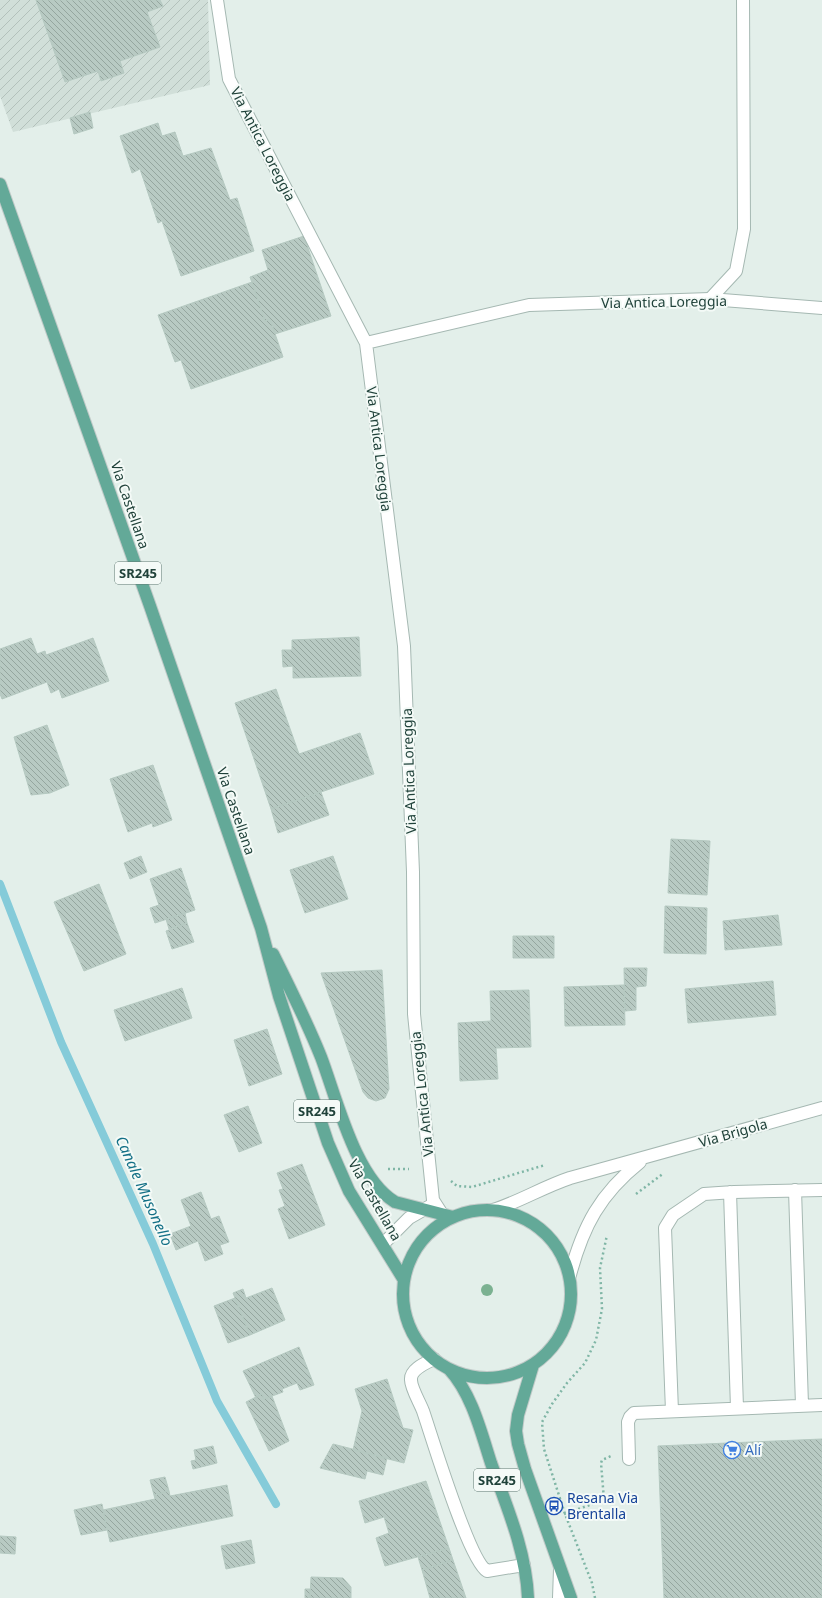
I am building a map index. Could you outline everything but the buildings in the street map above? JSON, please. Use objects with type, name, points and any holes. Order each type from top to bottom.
[{"type":"main road","name":"Via Castellana","points":[[0,184],[150,606],[261,928],[279,996],[328,1144],[349,1191],[404,1280]]},
{"type":"main road","name":"Via Castellana","points":[[261,928],[307,1024],[346,1128],[370,1178],[391,1199],[423,1210],[447,1216]]},
{"type":"main road","name":"SR245","points":[[493,1210],[518,1215],[545,1233],[556,1245],[564,1260],[570,1275],[572,1292],[566,1325],[558,1340],[546,1354],[532,1365],[517,1373],[500,1377],[482,1377],[465,1375],[448,1368],[434,1359],[422,1346],[412,1331],[406,1315],[403,1297],[404,1280],[409,1264],[419,1245],[447,1216],[468,1212],[493,1210]]},
{"type":"main road","name":"SR245","points":[[532,1365],[518,1415],[518,1444],[525,1469],[571,1598]]},
{"type":"main road","name":"SR245","points":[[448,1368],[462,1386],[507,1506],[524,1565],[528,1598]]},
{"type":"street","name":"Via Antica Loreggia","points":[[216,0],[229,79],[366,343],[404,646],[413,872],[414,1014],[433,1200]]},
{"type":"street","points":[[710,299],[736,271],[744,229],[743,0]]},
{"type":"street","name":"Via Antica Loreggia","points":[[366,343],[528,305],[710,299],[822,308]]},
{"type":"street","name":"Via Brigola","points":[[493,1210],[512,1204],[560,1181],[822,1108]]},
{"type":"street","name":"Via Brigola","points":[[570,1275],[585,1228],[602,1199],[615,1183],[644,1158]]},
{"type":"street","points":[[795,1190],[802,1405]]},
{"type":"street","points":[[672,1411],[666,1226],[673,1215],[700,1196],[730,1192],[822,1190]]},
{"type":"street","points":[[730,1192],[737,1408]]},
{"type":"street","points":[[383,1244],[409,1218],[430,1207],[433,1200],[447,1216]]},
{"type":"street","points":[[434,1359],[413,1373],[411,1382],[423,1411],[452,1500],[481,1566],[487,1571],[524,1565]]},
{"type":"street","points":[[629,1457],[628,1422],[632,1414],[822,1405]]},
{"type":"street","points":[[559,1598],[560,1568]]},
{"type":"path","points":[[384,1169],[430,1170],[440,1172],[457,1186],[467,1187],[546,1164]]},
{"type":"path","points":[[635,1195],[670,1170]]},
{"type":"path","points":[[595,1598],[592,1583],[565,1514],[544,1448],[542,1422],[564,1388],[585,1363],[596,1340],[602,1309],[600,1268],[609,1230]]},
{"type":"path","points":[[565,1514],[604,1500],[602,1460],[608,1456],[629,1457]]},
{"type":"shaded area","points":[[0,0],[208,0],[210,85],[13,132],[0,96]]},
{"type":"waterway","name":"Canale Musonello","points":[[0,884],[61,1042],[153,1244],[217,1401],[276,1504]]},
{"type":"place","name":"Alí","points":[[732,1450]]},
{"type":"place","name":"Resana Via Brentalla","points":[[554,1506]]}]
